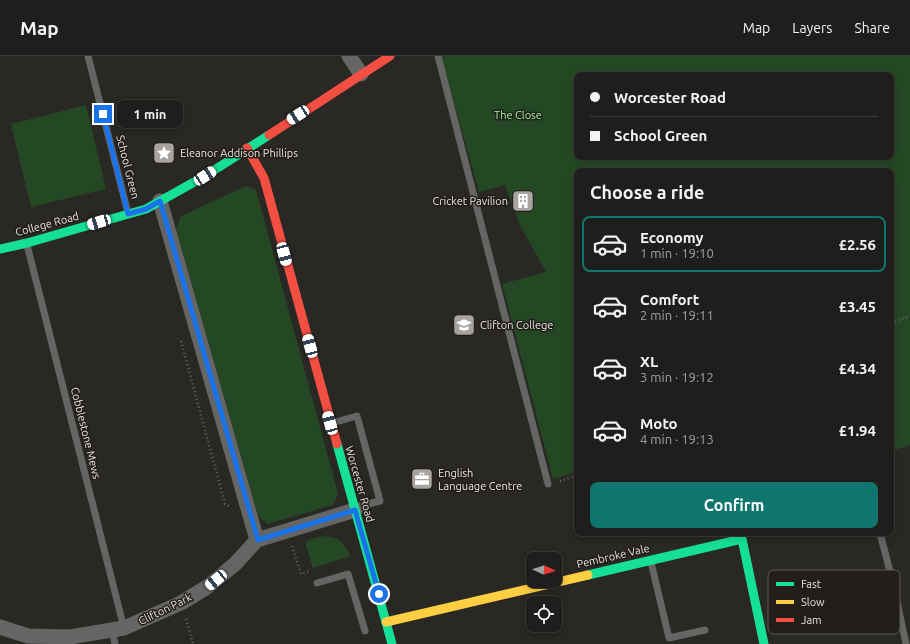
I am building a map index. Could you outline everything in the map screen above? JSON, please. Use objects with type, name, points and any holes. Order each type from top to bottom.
[{"type":"street","points":[[349,56],[361,74]]},
{"type":"street","name":"College Road","points":[[0,249],[27,243],[146,209],[205,176],[390,56]]},
{"type":"street","name":"Worcester Road","points":[[247,148],[264,178],[330,423],[392,644]]},
{"type":"street","points":[[160,201],[258,540]]},
{"type":"street","name":"Clifton Park","points":[[0,627],[28,636],[70,637],[117,634],[181,603],[206,587],[235,564],[258,540],[355,509]]},
{"type":"street","name":"Pembroke Vale","points":[[386,622],[742,539],[764,644]]},
{"type":"lane","name":"School Green","points":[[88,56],[128,214]]},
{"type":"lane","points":[[438,56],[548,484]]},
{"type":"lane","name":"Cobblestone Mews","points":[[27,243],[117,634]]},
{"type":"lane","points":[[330,423],[357,416],[380,501],[355,509]]},
{"type":"lane","points":[[881,536],[890,570]]},
{"type":"lane","points":[[651,560],[669,638],[705,630]]},
{"type":"lane","points":[[317,583],[348,574],[365,632]]},
{"type":"lane","points":[[900,615],[906,644]]},
{"type":"path","points":[[894,322],[910,316]]},
{"type":"path","points":[[180,336],[224,504]]},
{"type":"path","points":[[548,484],[574,476]]},
{"type":"path","points":[[293,551],[301,574],[311,571]]},
{"type":"path","points":[[181,603],[193,644]]},
{"type":"green space","name":"The Close","points":[[441,56],[910,56],[910,445],[894,450],[894,168],[574,168],[574,473],[553,479],[502,284],[546,272],[520,225],[505,185],[479,192]]},
{"type":"green space","points":[[86,105],[106,189],[31,207],[11,124]]},
{"type":"green space","points":[[246,186],[256,190],[338,494],[333,505],[267,524],[258,515],[176,230],[181,216]]},
{"type":"green space","points":[[325,536],[339,540],[351,556],[313,568],[305,542]]},
{"type":"traffic: fast","points":[[0,249],[27,243],[146,209],[205,176],[269,135]]},
{"type":"traffic: fast","points":[[337,444],[392,644]]},
{"type":"traffic: fast","points":[[588,575],[742,539],[764,644]]},
{"type":"traffic: slow","points":[[386,622],[588,575]]},
{"type":"traffic: jam","points":[[269,135],[390,56]]},
{"type":"traffic: jam","points":[[247,148],[264,178],[337,444]]},
{"type":"place","name":"Eleanor Addison Phillips","points":[[164,153]]},
{"type":"place","name":"Cricket Pavilion","points":[[523,201]]},
{"type":"place","name":"Clifton College","points":[[464,325]]},
{"type":"place","name":"English Language Centre","points":[[422,479]]},
{"type":"route","points":[[103,114],[128,214],[146,209],[160,201],[258,540],[355,510],[379,594]]}]
